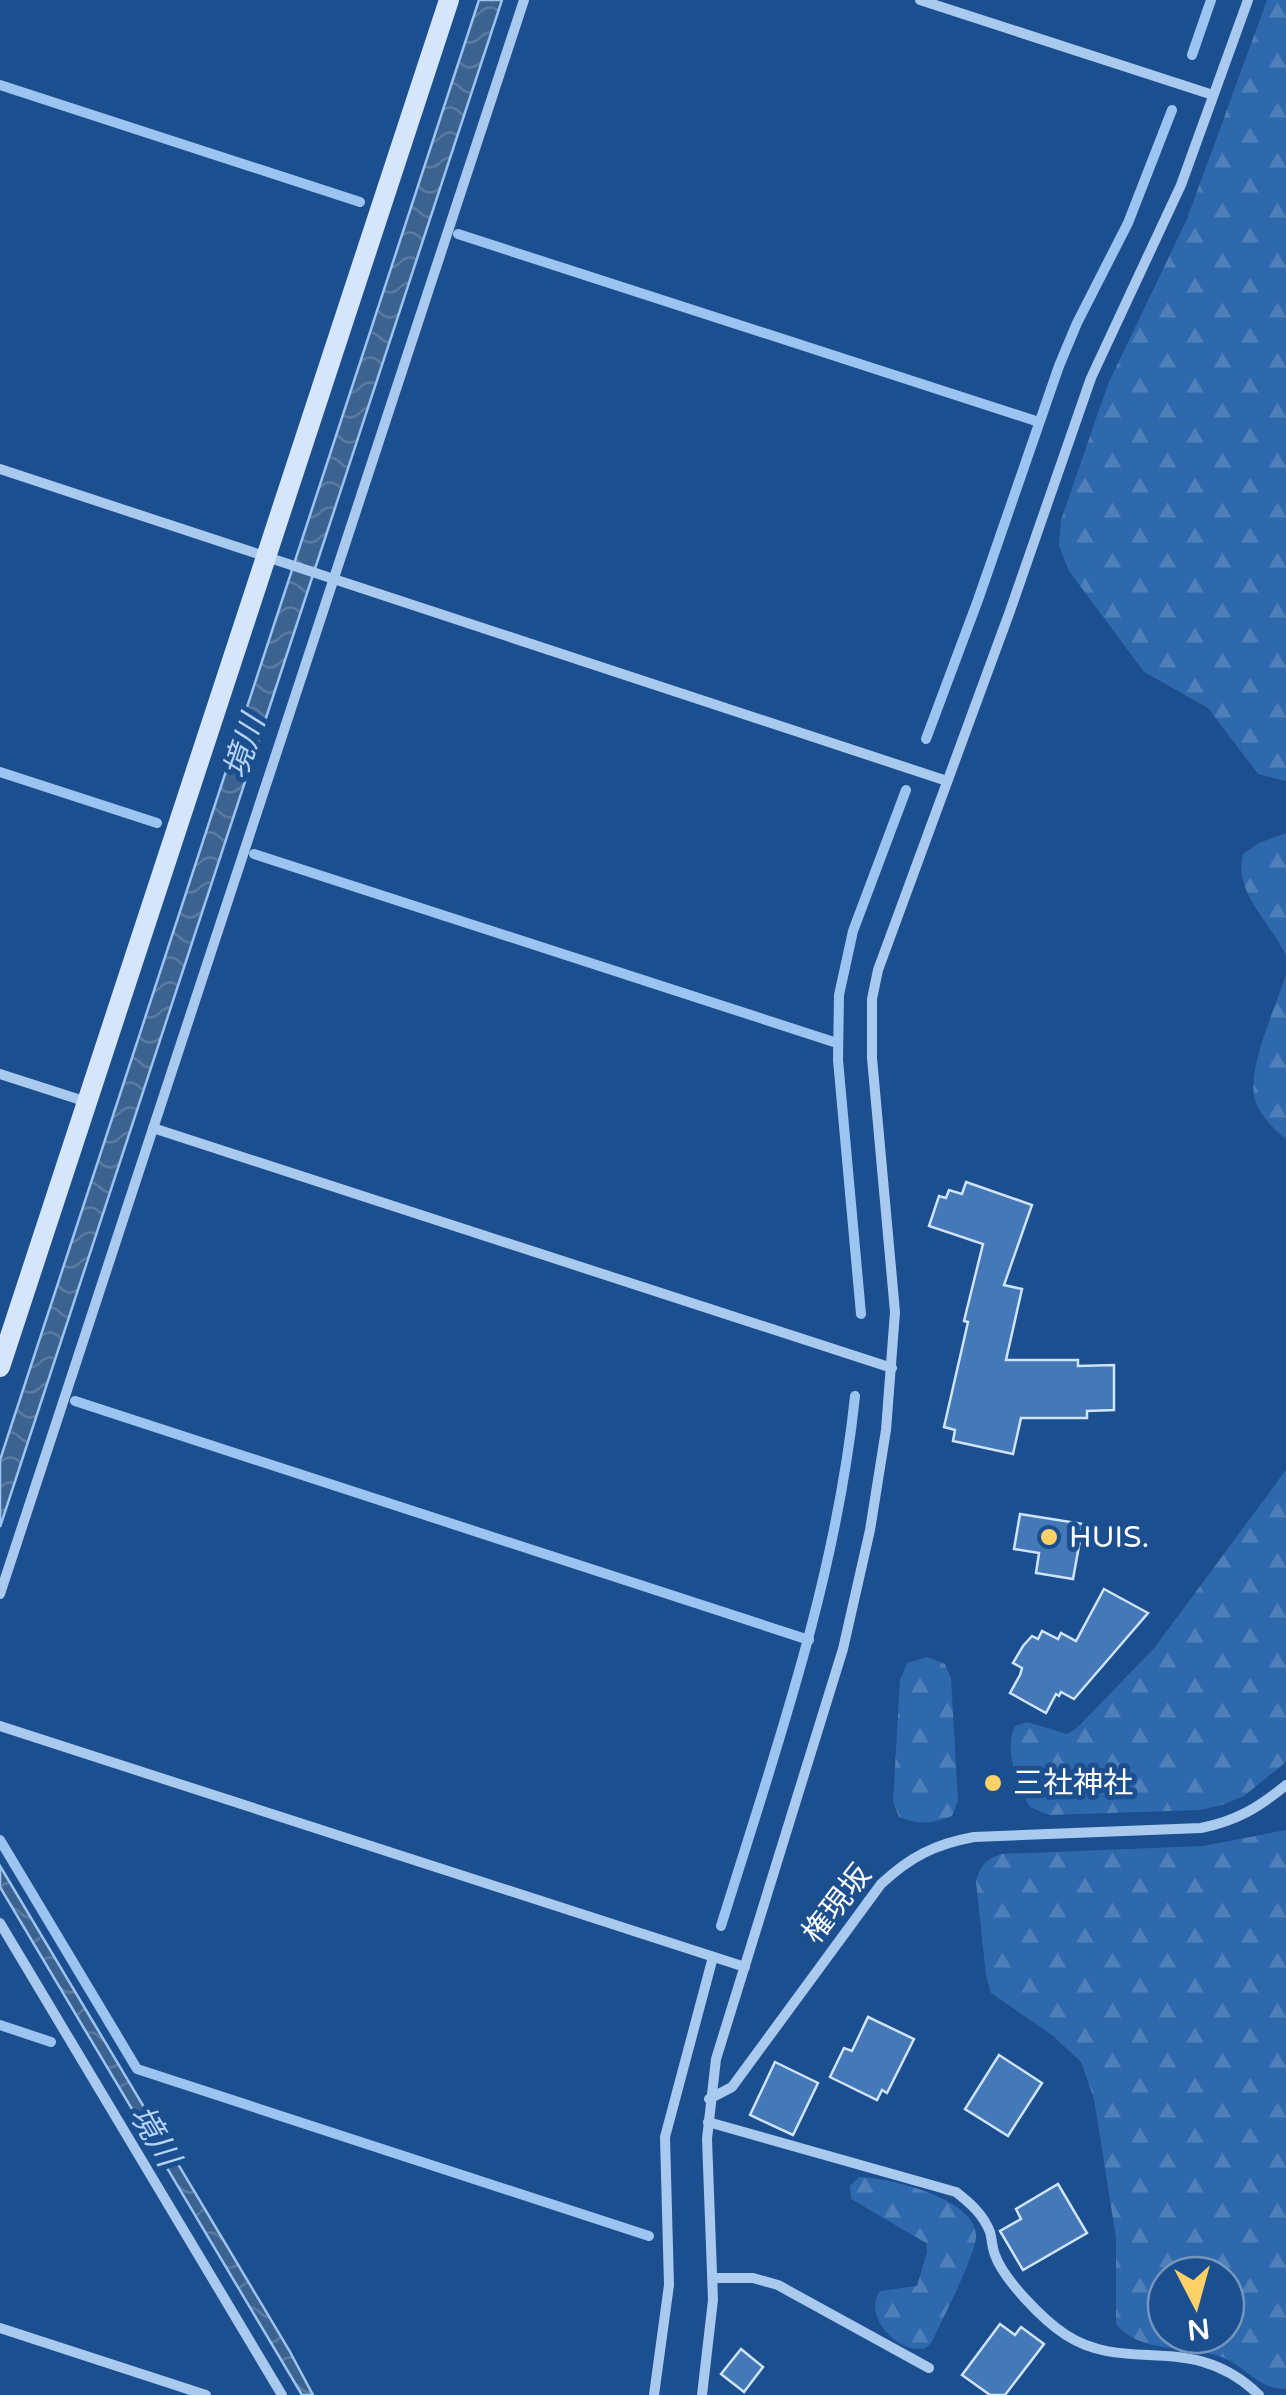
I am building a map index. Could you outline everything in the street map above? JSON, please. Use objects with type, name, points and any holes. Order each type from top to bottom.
[{"type":"street","points":[[0,1367],[87,1102],[276,559],[449,0]]},
{"type":"street","points":[[0,1594],[329,576],[524,0]]},
{"type":"street","points":[[920,0],[1213,95]]},
{"type":"street","points":[[702,2395],[714,2278],[708,2122],[716,2059],[842,1649],[879,1480],[895,1312],[872,1058],[872,999],[886,942],[1010,611],[1091,378],[1170,212],[1248,0]]},
{"type":"street","points":[[0,469],[946,781]]},
{"type":"street","points":[[0,1074],[87,1102]]},
{"type":"street","points":[[153,1128],[892,1368]]},
{"type":"street","points":[[0,1726],[744,1967]]},
{"type":"street","name":"権現坂","points":[[709,2099],[732,2087],[881,1884],[907,1860],[939,1843],[974,1836],[1215,1826],[1254,1811],[1286,1785]]},
{"type":"street","points":[[0,1923],[282,2395]]},
{"type":"street","points":[[654,2395],[669,2285],[665,2137],[712,1957]]},
{"type":"street","points":[[708,2122],[956,2192],[976,2209],[1006,2276],[1060,2332],[1093,2347],[1200,2358],[1228,2369],[1259,2395]]},
{"type":"street","points":[[714,2278],[754,2278],[778,2284],[929,2368]]},
{"type":"street","points":[[0,2328],[206,2395]]},
{"type":"green space","points":[[1267,0],[1286,0],[1286,781],[1258,774],[1208,708],[1144,672],[1069,571],[1059,546],[1061,520],[1108,384],[1187,219]]},
{"type":"green space","points":[[1286,833],[1286,956],[1248,894],[1241,868],[1243,854]]},
{"type":"green space","points":[[1286,975],[1286,1139],[1262,1114],[1253,1090],[1258,1058]]},
{"type":"green space","points":[[1286,1470],[1286,1762],[1244,1796],[1199,1810],[1049,1815],[1030,1807],[1011,1756],[1015,1726],[1027,1722],[1067,1734],[1077,1728],[1155,1647]]},
{"type":"green space","points":[[927,1657],[945,1664],[951,1679],[958,1801],[952,1816],[926,1823],[899,1817],[893,1802],[900,1680],[907,1663]]},
{"type":"green space","points":[[1286,1830],[1286,2389],[1263,2384],[1217,2355],[1246,2355],[1246,2255],[1146,2255],[1146,2343],[1116,2324],[1116,2238],[1094,2099],[1081,2062],[1052,2035],[991,1993],[986,1975],[976,1882],[984,1864],[1002,1854],[1203,1846]]},
{"type":"green space","points":[[859,2177],[890,2181],[928,2193],[962,2210],[972,2222],[976,2235],[971,2257],[926,2348],[905,2346],[886,2332],[876,2312],[876,2301],[880,2291],[917,2286],[926,2243],[851,2199],[850,2186]]},
{"type":"water","name":"境川","points":[[479,0],[502,0],[0,1527],[0,1460]]},
{"type":"water","name":"境川","points":[[0,1866],[313,2395],[302,2395],[0,1887]]},
{"type":"building","points":[[966,1182],[1032,1205],[1004,1285],[1022,1289],[1006,1360],[1078,1360],[1078,1366],[1114,1365],[1114,1410],[1087,1411],[1087,1418],[1021,1418],[1013,1454],[953,1441],[955,1430],[944,1427],[983,1244],[929,1226],[939,1196],[946,1198],[949,1190],[962,1194]]},
{"type":"building","points":[[1020,1514],[1083,1524],[1073,1579],[1036,1573],[1039,1553],[1014,1549]]},
{"type":"building","points":[[1104,1589],[1148,1613],[1074,1699],[1061,1692],[1056,1694],[1046,1713],[1010,1693],[1022,1668],[1013,1663],[1032,1636],[1038,1639],[1042,1631],[1058,1639],[1061,1633],[1076,1641]]},
{"type":"building","points":[[868,2017],[914,2039],[887,2093],[882,2090],[877,2100],[830,2077],[844,2048],[852,2051]]},
{"type":"building","points":[[999,2055],[1042,2083],[1008,2136],[965,2109]]},
{"type":"building","points":[[775,2062],[818,2083],[793,2135],[750,2115]]},
{"type":"building","points":[[1058,2184],[1087,2233],[1023,2270],[1000,2231],[1021,2219],[1016,2209]]},
{"type":"building","points":[[1000,2324],[1015,2335],[1021,2327],[1044,2344],[1005,2395],[990,2395],[962,2375]]},
{"type":"building","points":[[741,2349],[763,2367],[744,2392],[721,2374]]},
{"type":"waterway","points":[[1192,55],[1211,0]]},
{"type":"waterway","points":[[0,85],[360,202]]},
{"type":"waterway","points":[[926,739],[1059,366],[1128,223],[1172,110]]},
{"type":"waterway","points":[[458,234],[1039,422]]},
{"type":"waterway","points":[[0,772],[157,823]]},
{"type":"waterway","points":[[861,1314],[838,1060],[839,995],[853,931],[906,790]]},
{"type":"waterway","points":[[254,854],[837,1043]]},
{"type":"waterway","points":[[721,1926],[818,1598],[834,1532],[855,1396]]},
{"type":"waterway","points":[[75,1401],[809,1640]]},
{"type":"waterway","points":[[0,1840],[137,2069],[649,2236]]},
{"type":"waterway","points":[[0,2025],[51,2042]]},
{"type":"place","name":"HUIS.","points":[[1049,1537]]},
{"type":"place","name":"三社神社","points":[[993,1783]]}]
